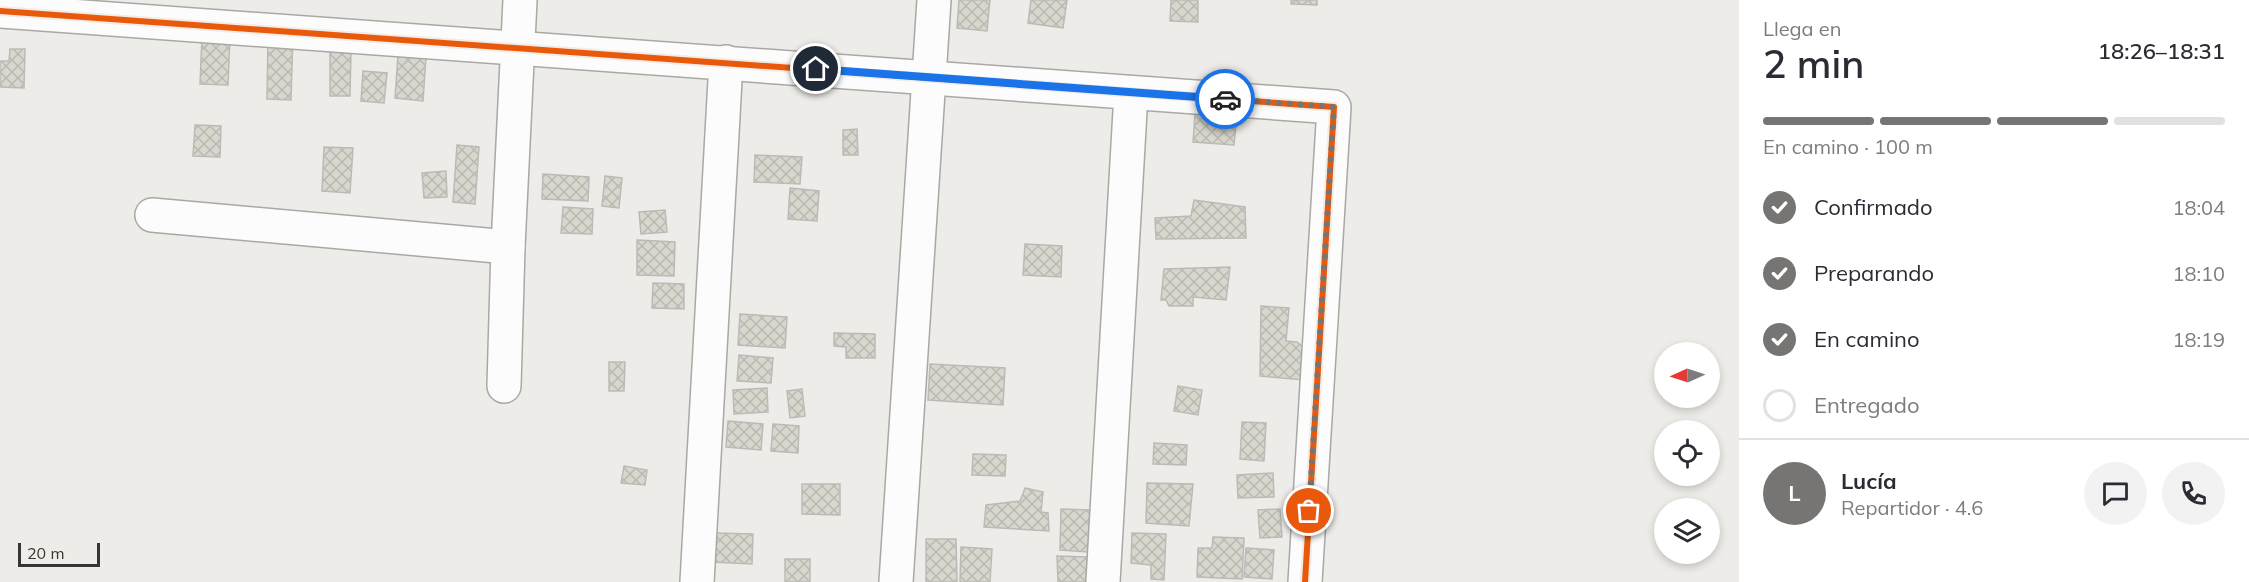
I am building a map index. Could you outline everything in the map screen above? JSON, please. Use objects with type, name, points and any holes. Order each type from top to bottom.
[{"type":"street","points":[[504,386],[520,0]]},
{"type":"street","points":[[896,582],[934,0]]},
{"type":"street","points":[[0,10],[1334,107],[1305,582]]},
{"type":"street","points":[[697,582],[726,62]]},
{"type":"street","points":[[1103,582],[1131,93]]},
{"type":"street","points":[[152,215],[508,247]]},
{"type":"building","points":[[959,0],[990,0],[987,31],[957,28]]},
{"type":"building","points":[[1031,0],[1067,0],[1063,28],[1028,23]]},
{"type":"building","points":[[1171,0],[1198,0],[1198,22],[1170,21]]},
{"type":"building","points":[[1291,0],[1317,0],[1317,5],[1291,4]]},
{"type":"building","points":[[268,33],[293,33],[291,100],[267,99]]},
{"type":"building","points":[[202,37],[230,38],[228,85],[200,84]]},
{"type":"building","points":[[399,41],[427,43],[423,101],[395,98]]},
{"type":"building","points":[[10,49],[25,49],[24,88],[0,87],[0,61],[9,61]]},
{"type":"building","points":[[330,51],[351,51],[350,96],[330,96]]},
{"type":"building","points":[[363,71],[387,73],[384,103],[361,101]]},
{"type":"building","points":[[1196,101],[1238,104],[1234,145],[1193,142]]},
{"type":"building","points":[[195,125],[221,126],[220,157],[193,156]]},
{"type":"building","points":[[857,129],[858,155],[843,155],[843,130]]},
{"type":"building","points":[[457,145],[479,147],[475,204],[453,202]]},
{"type":"building","points":[[324,147],[353,148],[350,193],[322,191]]},
{"type":"building","points":[[755,155],[802,157],[800,184],[754,182]]},
{"type":"building","points":[[446,171],[447,197],[424,198],[422,173]]},
{"type":"building","points":[[543,174],[589,177],[588,201],[542,199]]},
{"type":"building","points":[[605,176],[622,178],[619,208],[602,206]]},
{"type":"building","points":[[790,188],[819,191],[817,221],[788,219]]},
{"type":"building","points":[[1194,200],[1245,207],[1246,238],[1156,239],[1155,218],[1191,216]]},
{"type":"building","points":[[563,207],[593,209],[592,234],[561,233]]},
{"type":"building","points":[[665,210],[667,232],[641,234],[639,212]]},
{"type":"building","points":[[637,240],[675,242],[674,276],[637,275]]},
{"type":"building","points":[[1025,244],[1062,246],[1061,277],[1023,275]]},
{"type":"building","points":[[1230,267],[1226,300],[1193,297],[1193,306],[1169,306],[1166,300],[1161,300],[1164,269]]},
{"type":"building","points":[[653,283],[684,284],[684,309],[652,308]]},
{"type":"building","points":[[1261,306],[1289,308],[1286,341],[1297,342],[1308,351],[1305,380],[1260,376]]},
{"type":"building","points":[[740,314],[787,317],[785,348],[738,345]]},
{"type":"building","points":[[834,333],[875,334],[875,358],[846,358],[846,347],[834,346]]},
{"type":"building","points":[[739,355],[773,358],[771,383],[737,381]]},
{"type":"building","points":[[609,362],[625,362],[624,391],[609,391]]},
{"type":"building","points":[[930,364],[1005,368],[1003,405],[928,400]]},
{"type":"building","points":[[1178,386],[1202,390],[1198,415],[1174,411]]},
{"type":"building","points":[[767,388],[768,412],[734,414],[733,390]]},
{"type":"building","points":[[802,389],[805,416],[790,418],[787,391]]},
{"type":"building","points":[[728,421],[763,424],[761,450],[726,447]]},
{"type":"building","points":[[1242,422],[1266,423],[1264,461],[1240,459]]},
{"type":"building","points":[[773,424],[799,426],[798,453],[771,451]]},
{"type":"building","points":[[1154,443],[1187,445],[1186,465],[1153,464]]},
{"type":"building","points":[[973,454],[1006,455],[1005,476],[972,475]]},
{"type":"building","points":[[624,466],[647,470],[645,485],[621,483]]},
{"type":"building","points":[[1273,473],[1274,497],[1238,498],[1237,475]]},
{"type":"building","points":[[1147,483],[1193,484],[1189,526],[1146,523]]},
{"type":"building","points":[[802,484],[840,484],[840,515],[802,514]]},
{"type":"building","points":[[1025,488],[1043,492],[1041,512],[1048,513],[1049,531],[984,527],[986,505],[1020,501]]},
{"type":"building","points":[[1061,509],[1090,510],[1088,552],[1060,550]]},
{"type":"building","points":[[1280,509],[1282,537],[1260,538],[1258,510]]},
{"type":"building","points":[[713,533],[753,534],[752,564],[711,562]]},
{"type":"building","points":[[1132,533],[1166,534],[1164,580],[1151,579],[1151,565],[1131,563]]},
{"type":"building","points":[[1213,537],[1244,538],[1242,579],[1197,577],[1198,548],[1212,548]]},
{"type":"building","points":[[926,539],[956,539],[957,582],[926,582]]},
{"type":"building","points":[[961,547],[992,549],[990,582],[960,582]]},
{"type":"building","points":[[1246,548],[1274,550],[1272,579],[1244,577]]},
{"type":"building","points":[[1057,556],[1087,557],[1086,582],[1058,582]]},
{"type":"building","points":[[785,559],[810,559],[810,582],[785,582]]},
{"type":"cycle path","points":[[0,11],[1334,107],[1305,582]]},
{"type":"way so far","points":[[1225,99],[1334,107],[1309,511]]},
{"type":"route","points":[[816,69],[1225,99]]}]
